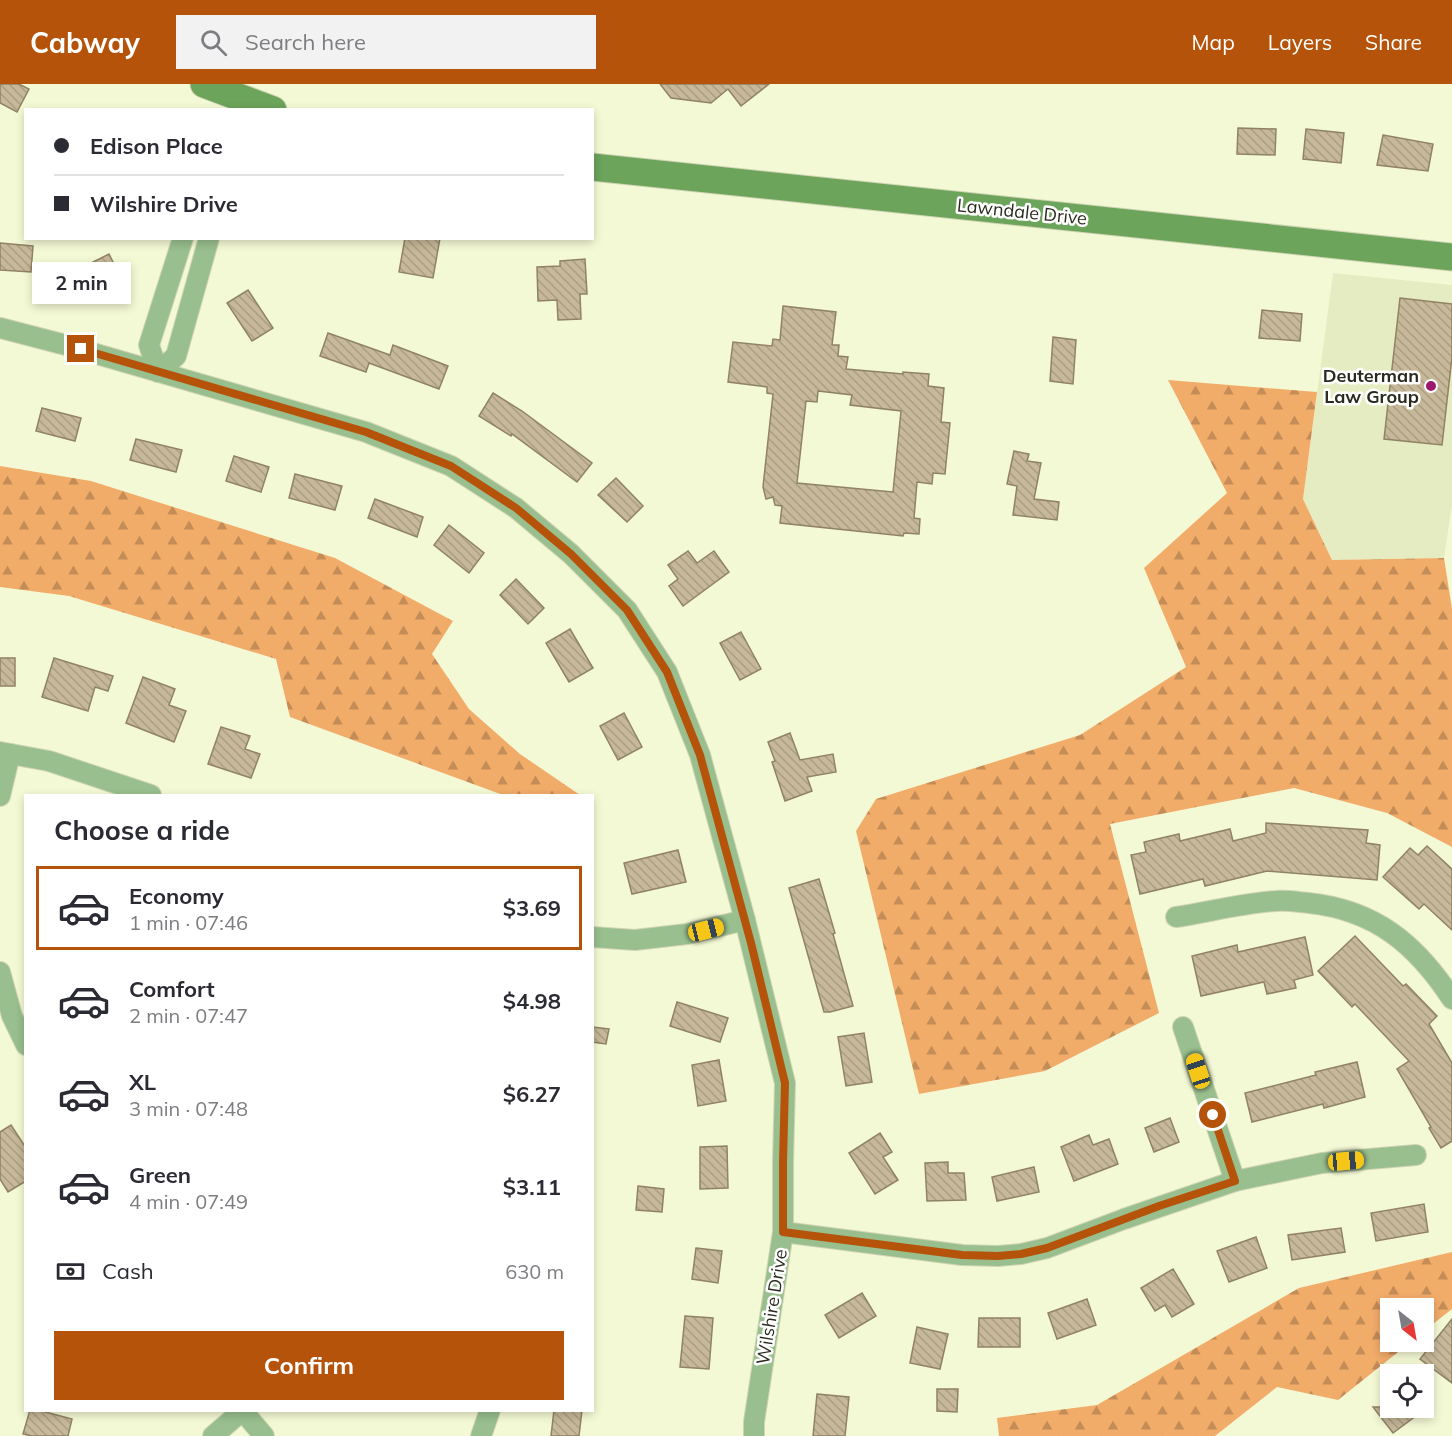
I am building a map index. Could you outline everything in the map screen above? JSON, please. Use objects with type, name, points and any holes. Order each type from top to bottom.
[{"type":"main road","points":[[204,84],[243,106],[258,108]]},
{"type":"main road","name":"Lawndale Drive","points":[[594,166],[1452,257]]},
{"type":"street","points":[[182,240],[149,345],[158,372],[176,356],[208,240]]},
{"type":"street","name":"Wilshire Drive","points":[[0,328],[366,432],[451,466],[516,508],[571,554],[627,610],[667,672],[700,755],[745,920],[785,1083],[783,1232],[754,1422],[754,1436]]},
{"type":"street","points":[[0,796],[5,753],[49,761],[148,794]]},
{"type":"street","points":[[1176,917],[1278,900],[1333,906],[1380,924],[1400,937],[1437,975],[1452,999]]},
{"type":"street","points":[[594,937],[635,940],[687,934],[745,920]]},
{"type":"street","points":[[0,972],[12,1016],[24,1041]]},
{"type":"street","points":[[1183,1027],[1235,1181]]},
{"type":"street","points":[[783,1232],[962,1255],[1021,1254],[1047,1248],[1134,1215],[1235,1181],[1322,1162],[1416,1155]]},
{"type":"street","points":[[213,1436],[240,1412]]},
{"type":"street","points":[[244,1412],[264,1436]]},
{"type":"street","points":[[482,1436],[488,1412]]},
{"type":"shaded area","points":[[1333,273],[1452,285],[1452,505],[1444,558],[1332,560],[1303,499]]},
{"type":"green space","points":[[1168,380],[1317,392],[1303,499],[1332,560],[1444,558],[1452,609],[1452,847],[1387,813],[1294,788],[1110,824],[1159,1013],[1045,1071],[919,1094],[856,831],[876,799],[1080,735],[1186,667],[1144,568],[1227,493]]},
{"type":"green space","points":[[0,466],[91,481],[335,558],[453,621],[432,654],[469,709],[520,754],[579,794],[500,794],[290,717],[276,659],[69,596],[0,587]]},
{"type":"green space","points":[[1452,1252],[1452,1309],[1434,1323],[1434,1298],[1380,1298],[1380,1352],[1398,1352],[1380,1364],[1380,1367],[1338,1400],[1277,1387],[1215,1436],[999,1436],[997,1418],[1097,1405],[1299,1288]]},
{"type":"building","points":[[0,84],[19,84],[29,89],[17,112],[0,103]]},
{"type":"building","points":[[660,84],[769,84],[741,106],[728,89],[711,103],[671,98]]},
{"type":"building","points":[[1238,128],[1276,129],[1275,155],[1237,154]]},
{"type":"building","points":[[1306,129],[1344,133],[1341,163],[1303,159]]},
{"type":"building","points":[[1383,135],[1433,144],[1428,171],[1377,165]]},
{"type":"building","points":[[405,240],[440,240],[433,278],[399,272]]},
{"type":"building","points":[[0,243],[33,246],[31,272],[0,270]]},
{"type":"building","points":[[109,254],[121,278],[81,298],[69,274]]},
{"type":"building","points":[[585,259],[587,294],[580,294],[581,319],[558,320],[557,300],[538,301],[537,267],[560,266],[560,261]]},
{"type":"building","points":[[248,290],[273,328],[252,341],[227,303]]},
{"type":"building","points":[[1400,298],[1452,304],[1452,357],[1442,445],[1384,439]]},
{"type":"building","points":[[783,306],[836,312],[832,345],[839,345],[838,356],[848,357],[846,369],[929,374],[928,386],[944,388],[941,422],[950,423],[945,474],[933,473],[932,484],[917,482],[914,518],[920,519],[919,534],[904,533],[903,536],[780,523],[782,506],[775,505],[773,497],[766,499],[763,487],[773,394],[767,393],[767,387],[728,382],[733,342],[772,346],[773,339],[780,340]],"holes":[[[818,391],[852,395],[850,405],[901,411],[893,492],[797,483],[806,401],[817,402]]]},
{"type":"building","points":[[1262,310],[1302,314],[1300,341],[1259,338]]},
{"type":"building","points":[[328,333],[390,355],[393,345],[448,366],[439,389],[369,363],[366,372],[320,356]]},
{"type":"building","points":[[1053,337],[1076,340],[1073,384],[1050,381]]},
{"type":"building","points":[[493,393],[522,411],[592,463],[577,482],[512,434],[511,436],[479,416]]},
{"type":"building","points":[[42,408],[81,418],[75,441],[36,431]]},
{"type":"building","points":[[136,439],[182,450],[176,472],[130,460]]},
{"type":"building","points":[[1014,451],[1029,454],[1027,461],[1041,463],[1034,499],[1059,502],[1057,520],[1013,515],[1017,486],[1007,484]]},
{"type":"building","points":[[234,456],[269,467],[261,492],[226,481]]},
{"type":"building","points":[[295,474],[342,486],[335,510],[289,498]]},
{"type":"building","points":[[616,478],[643,506],[627,522],[598,495]]},
{"type":"building","points":[[375,499],[423,517],[417,537],[368,518]]},
{"type":"building","points":[[449,525],[484,553],[469,573],[434,545]]},
{"type":"building","points":[[688,551],[697,563],[714,551],[729,572],[683,606],[669,586],[678,579],[668,565]]},
{"type":"building","points":[[516,579],[544,608],[528,624],[500,595]]},
{"type":"building","points":[[570,629],[593,668],[569,682],[546,643]]},
{"type":"building","points":[[741,632],[761,669],[740,680],[720,643]]},
{"type":"building","points":[[0,658],[15,658],[15,686],[0,686]]},
{"type":"building","points":[[54,658],[113,676],[108,691],[95,687],[88,711],[42,697]]},
{"type":"building","points":[[143,677],[175,689],[169,705],[186,711],[174,742],[126,723]]},
{"type":"building","points":[[624,713],[642,747],[618,760],[600,726]]},
{"type":"building","points":[[221,727],[250,736],[245,749],[260,754],[251,778],[208,764]]},
{"type":"building","points":[[790,733],[800,760],[833,754],[836,772],[807,777],[812,791],[785,801],[768,742]]},
{"type":"building","points":[[1266,823],[1368,830],[1366,843],[1380,845],[1377,880],[1267,871],[1205,886],[1203,879],[1140,894],[1131,855],[1146,852],[1144,842],[1179,834],[1180,841],[1230,829],[1233,841],[1266,833]]},
{"type":"building","points":[[1427,846],[1452,869],[1452,930],[1424,904],[1419,909],[1383,877],[1410,848],[1418,855]]},
{"type":"building","points":[[678,850],[686,882],[632,894],[624,863]]},
{"type":"building","points":[[819,879],[853,1006],[830,1012],[824,1012],[789,888]]},
{"type":"building","points":[[1355,936],[1403,986],[1406,984],[1437,1016],[1429,1024],[1452,1063],[1452,1141],[1441,1148],[1397,1069],[1409,1061],[1355,1004],[1352,1007],[1318,971]]},
{"type":"building","points":[[1305,937],[1313,975],[1294,980],[1296,988],[1267,994],[1264,982],[1201,996],[1192,956],[1237,945],[1238,952]]},
{"type":"building","points":[[677,1002],[728,1018],[720,1042],[670,1026]]},
{"type":"building","points":[[594,1027],[609,1029],[606,1044],[594,1042]]},
{"type":"building","points":[[864,1033],[872,1082],[846,1086],[838,1037]]},
{"type":"building","points":[[719,1060],[726,1101],[698,1106],[692,1065]]},
{"type":"building","points":[[1357,1062],[1365,1097],[1324,1108],[1323,1104],[1252,1122],[1245,1093]]},
{"type":"building","points":[[1170,1118],[1179,1142],[1154,1152],[1145,1128]]},
{"type":"building","points":[[11,1125],[24,1145],[24,1182],[8,1192],[0,1179],[0,1132]]},
{"type":"building","points":[[880,1133],[892,1152],[883,1157],[898,1180],[875,1194],[849,1153]]},
{"type":"building","points":[[1089,1135],[1093,1145],[1109,1139],[1118,1164],[1074,1181],[1061,1147]]},
{"type":"building","points":[[727,1146],[728,1188],[700,1189],[700,1147]]},
{"type":"building","points":[[948,1162],[948,1173],[964,1173],[966,1200],[927,1201],[925,1163]]},
{"type":"building","points":[[1034,1167],[1039,1192],[997,1201],[992,1177]]},
{"type":"building","points":[[638,1186],[664,1189],[662,1212],[636,1210]]},
{"type":"building","points":[[1424,1204],[1428,1232],[1376,1241],[1371,1213]]},
{"type":"building","points":[[1341,1228],[1345,1252],[1292,1260],[1288,1235]]},
{"type":"building","points":[[1256,1237],[1267,1268],[1229,1282],[1217,1251]]},
{"type":"building","points":[[696,1248],[722,1251],[718,1283],[692,1279]]},
{"type":"building","points":[[1173,1269],[1194,1304],[1172,1317],[1165,1305],[1155,1311],[1141,1288]]},
{"type":"building","points":[[862,1293],[876,1316],[839,1338],[825,1315]]},
{"type":"building","points":[[1087,1299],[1096,1325],[1057,1339],[1048,1313]]},
{"type":"building","points":[[685,1316],[713,1318],[709,1369],[680,1367]]},
{"type":"building","points":[[979,1318],[1020,1318],[1020,1347],[978,1347]]},
{"type":"building","points":[[1452,1319],[1452,1383],[1434,1370],[1434,1364],[1427,1364],[1420,1359],[1426,1352],[1434,1352],[1434,1342]]},
{"type":"building","points":[[917,1327],[948,1334],[940,1369],[910,1363]]},
{"type":"building","points":[[937,1389],[958,1389],[957,1412],[937,1411]]},
{"type":"building","points":[[817,1394],[849,1397],[845,1436],[813,1436]]},
{"type":"building","points":[[1373,1407],[1380,1407],[1380,1416]]},
{"type":"building","points":[[29,1412],[46,1412],[72,1419],[68,1436],[23,1434]]},
{"type":"building","points":[[554,1412],[582,1412],[579,1436],[551,1436]]},
{"type":"building","points":[[1381,1418],[1413,1418],[1393,1433]]},
{"type":"place","name":"Deuterman Law Group","points":[[1431,386]]},
{"type":"route","points":[[81,349],[366,432],[451,466],[516,508],[571,554],[627,610],[667,672],[700,755],[751,943],[785,1083],[783,1232],[962,1255],[998,1256],[1047,1248],[1159,1206],[1235,1181],[1213,1115]]}]
